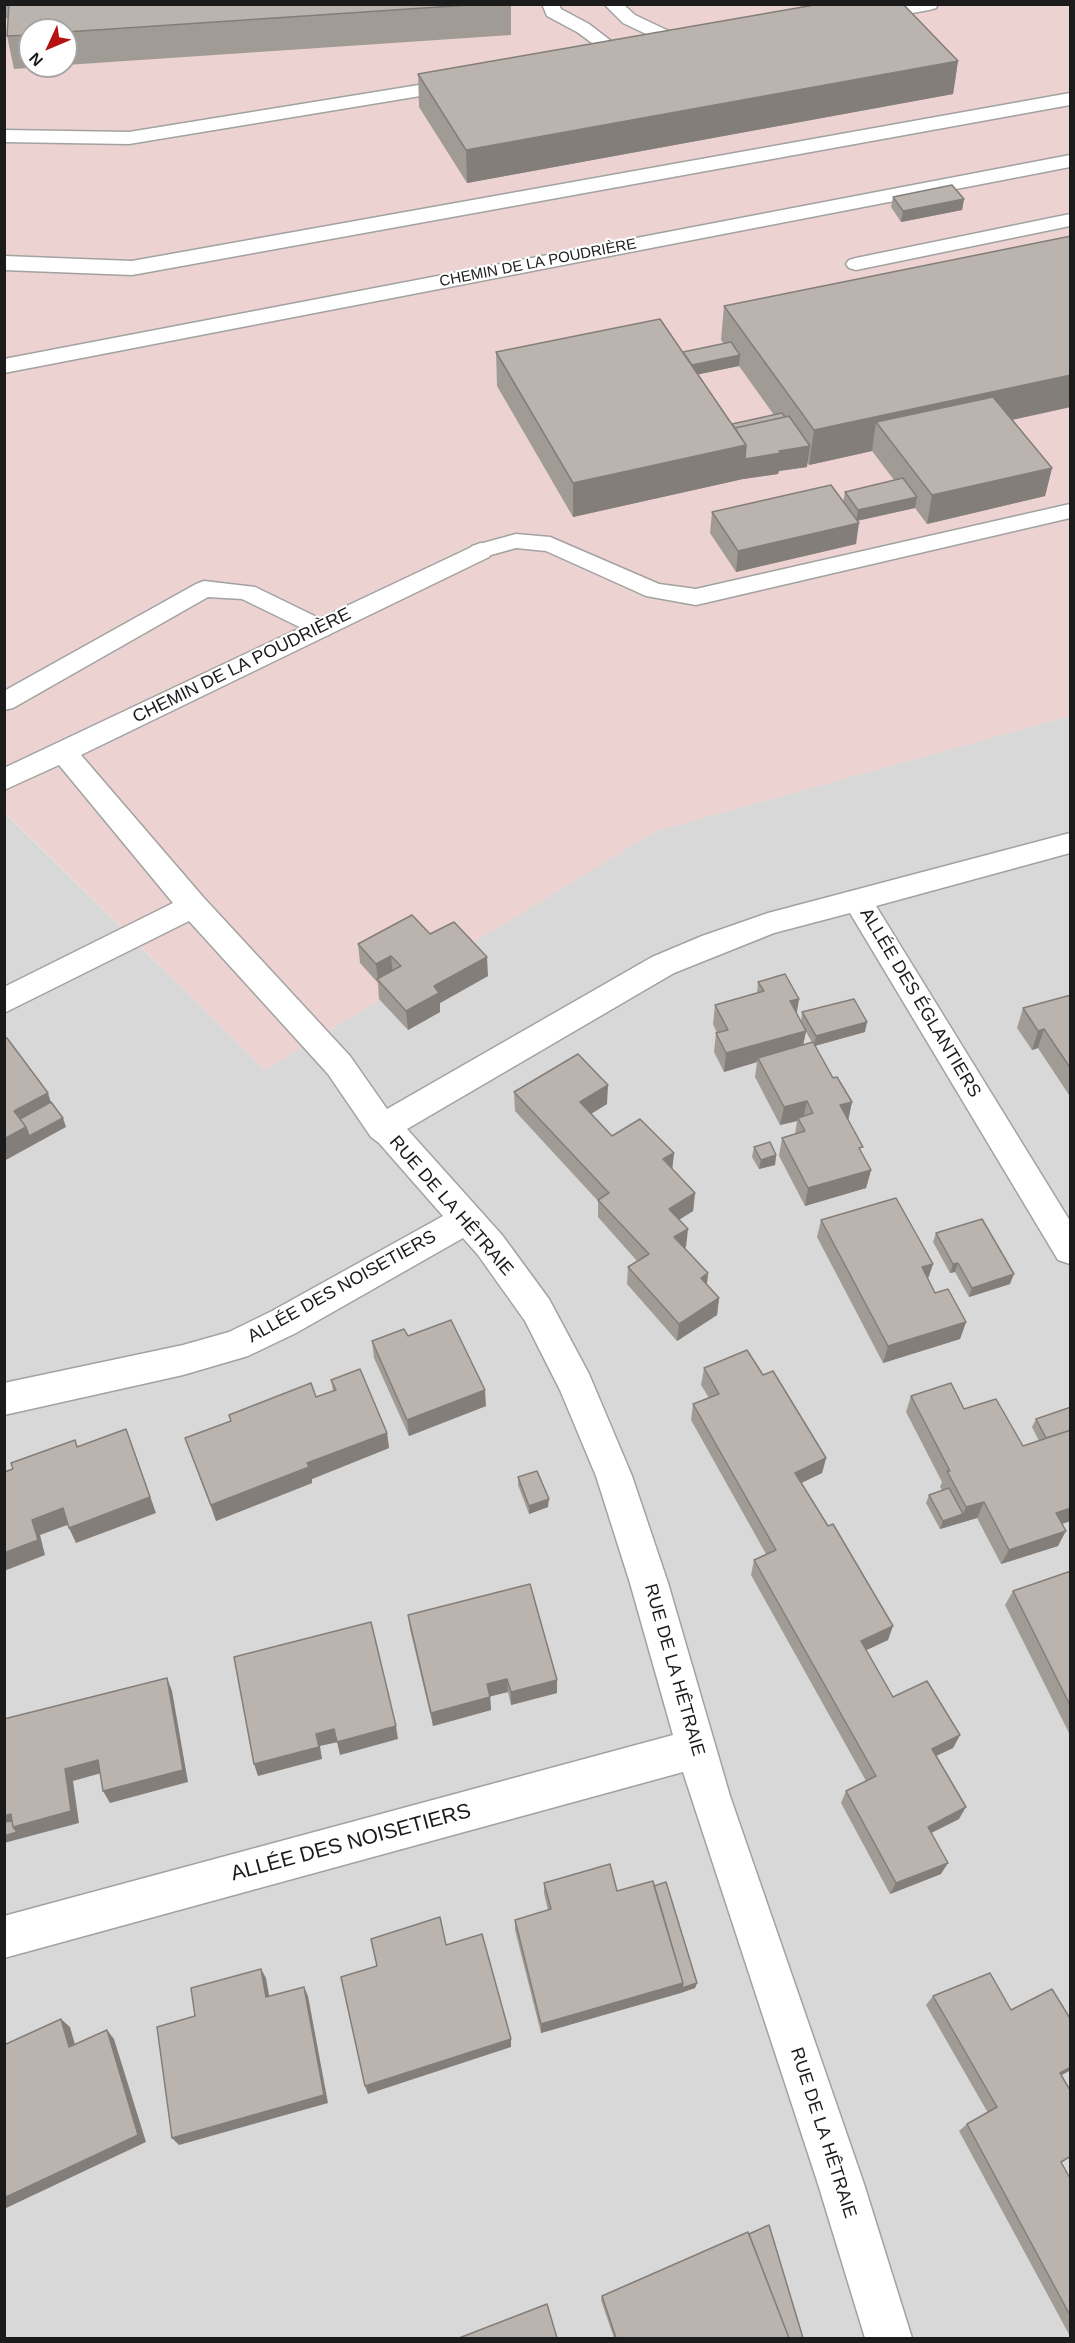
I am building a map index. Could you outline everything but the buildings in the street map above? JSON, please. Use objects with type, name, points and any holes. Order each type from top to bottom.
[{"type":"street","points":[[848,18],[929,4]]},
{"type":"street","points":[[600,61],[711,43]]},
{"type":"street","points":[[4,136],[129,138],[483,80]]},
{"type":"street","points":[[4,262],[132,268],[1071,99]]},
{"type":"street","name":"CHEMIN DE LA POUDRIÈRE","points":[[4,366],[1071,160]]},
{"type":"street","name":"CHEMIN DE LA POUDRIÈRE","points":[[4,780],[480,551]]},
{"type":"street","name":"RUE DE LA HÊTRAIE","points":[[63,752],[193,906],[339,1065],[382,1128],[391,1134],[490,1245],[537,1310],[576,1385],[614,1476],[649,1583],[697,1748],[890,2338]]},
{"type":"street","points":[[858,901],[1071,843]]},
{"type":"street","name":"ALLÉE DES ÉGLANTIERS","points":[[382,1128],[663,965],[768,924],[858,901],[1071,1250]]},
{"type":"street","points":[[4,1001],[193,906]]},
{"type":"street","name":"ALLÉE DES NOISETIERS","points":[[4,1399],[173,1363],[236,1345],[284,1322],[466,1218]]},
{"type":"street","name":"ALLÉE DES NOISETIERS","points":[[4,1937],[697,1748]]},
{"type":"lane","points":[[550,4],[552,12],[640,55]]},
{"type":"lane","points":[[612,4],[629,19],[688,46]]},
{"type":"lane","points":[[856,264],[1071,220]]},
{"type":"lane","points":[[480,551],[516,541],[550,544],[654,591],[696,597],[1071,511]]},
{"type":"lane","points":[[4,702],[204,589],[247,592],[320,629]]},
{"type":"shaded area","points":[[4,5],[1070,5],[1070,716],[656,831],[265,1070],[5,812]]},
{"type":"shaded area","points":[[1070,716],[1070,2338],[5,2338],[4,812],[265,1070],[656,831]]}]
